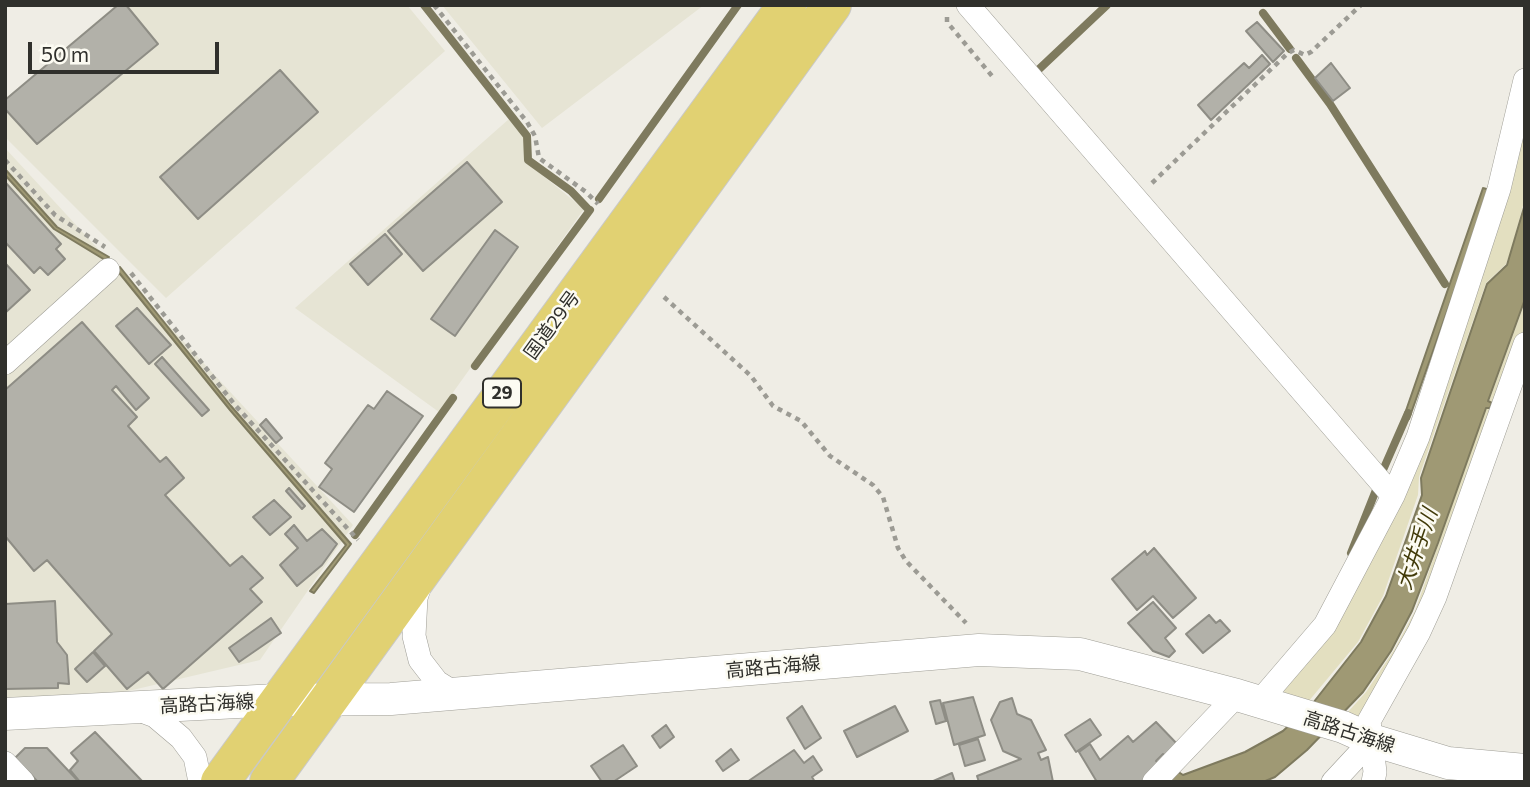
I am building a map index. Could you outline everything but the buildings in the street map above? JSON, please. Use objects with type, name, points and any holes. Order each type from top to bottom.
[{"type":"highway","name":"国道29号","points":[[220,782],[276,700],[787,5]]},
{"type":"highway","name":"国道29号","points":[[269,782],[832,5]]},
{"type":"main road","name":"高路古海線","points":[[5,714],[276,700],[325,702],[456,694],[979,650],[1080,654],[1343,727],[1373,740],[1448,764],[1525,770]]},
{"type":"street","points":[[968,5],[1393,496]]},
{"type":"street","points":[[1154,782],[1257,702],[1325,625],[1393,496],[1418,437],[1499,189],[1525,80]]},
{"type":"street","points":[[5,363],[113,264]]},
{"type":"street","points":[[1373,782],[1376,772],[1369,721],[1419,632],[1435,597],[1525,344]]},
{"type":"street","points":[[429,559],[416,598],[414,635],[421,660],[437,682],[456,694]]},
{"type":"street","points":[[134,708],[156,716],[181,738],[195,757],[200,782]]},
{"type":"street","points":[[1334,782],[1373,740]]},
{"type":"street","points":[[5,763],[23,782]]},
{"type":"path","points":[[434,5],[527,122],[535,136],[539,158],[598,204]]},
{"type":"path","points":[[1135,198],[1288,53],[1294,50],[1305,55],[1311,52],[1361,5]]},
{"type":"path","points":[[5,160],[55,215],[113,264],[354,538],[362,542]]},
{"type":"path","points":[[664,297],[751,376],[773,406],[801,421],[830,456],[873,485],[883,497],[898,548],[906,561],[979,637],[979,650]]},
{"type":"shaded area","points":[[116,5],[407,5],[445,51],[166,298],[5,137],[5,99]]},
{"type":"shaded area","points":[[442,5],[704,5],[542,128]]},
{"type":"shaded area","points":[[1525,108],[1525,198],[1511,251],[1506,264],[1486,283],[1419,477],[1418,495],[1383,596],[1358,642],[1308,702],[1285,695],[1282,685],[1383,531],[1416,472],[1506,201]]},
{"type":"shaded area","points":[[509,119],[524,137],[526,162],[584,209],[439,412],[295,308]]},
{"type":"shaded area","points":[[5,148],[353,525],[260,660],[5,720]]},
{"type":"shaded area","points":[[1525,302],[1525,327],[1434,587],[1362,719],[1347,713],[1366,692],[1394,650],[1415,611],[1486,408],[1490,409],[1492,402],[1489,401]]},
{"type":"water","points":[[5,169],[57,227],[109,257],[105,260],[54,229],[5,175]]},
{"type":"water","points":[[1483,188],[1490,190],[1409,419],[1401,425]]},
{"type":"water","name":"大井手川","points":[[1525,204],[1525,299],[1488,401],[1492,403],[1490,408],[1486,408],[1412,611],[1391,651],[1363,692],[1307,750],[1275,777],[1263,782],[1165,782],[1177,771],[1183,775],[1245,752],[1283,731],[1313,703],[1361,642],[1386,596],[1422,495],[1421,478],[1487,284],[1507,265]]},
{"type":"water","points":[[120,267],[231,406],[351,544],[314,593],[310,591],[346,545],[230,410],[116,269]]},
{"type":"waterway","points":[[424,5],[527,136],[528,160],[571,191],[589,210]]},
{"type":"waterway","points":[[599,199],[738,5]]},
{"type":"waterway","points":[[1036,72],[1107,5]]},
{"type":"waterway","points":[[1263,13],[1290,49]]},
{"type":"waterway","points":[[1296,58],[1330,104],[1445,284]]},
{"type":"waterway","points":[[475,366],[590,210]]},
{"type":"waterway","points":[[355,535],[453,398]]},
{"type":"waterway","points":[[1383,470],[1408,413]]},
{"type":"waterway","points":[[1351,553],[1376,490]]}]
